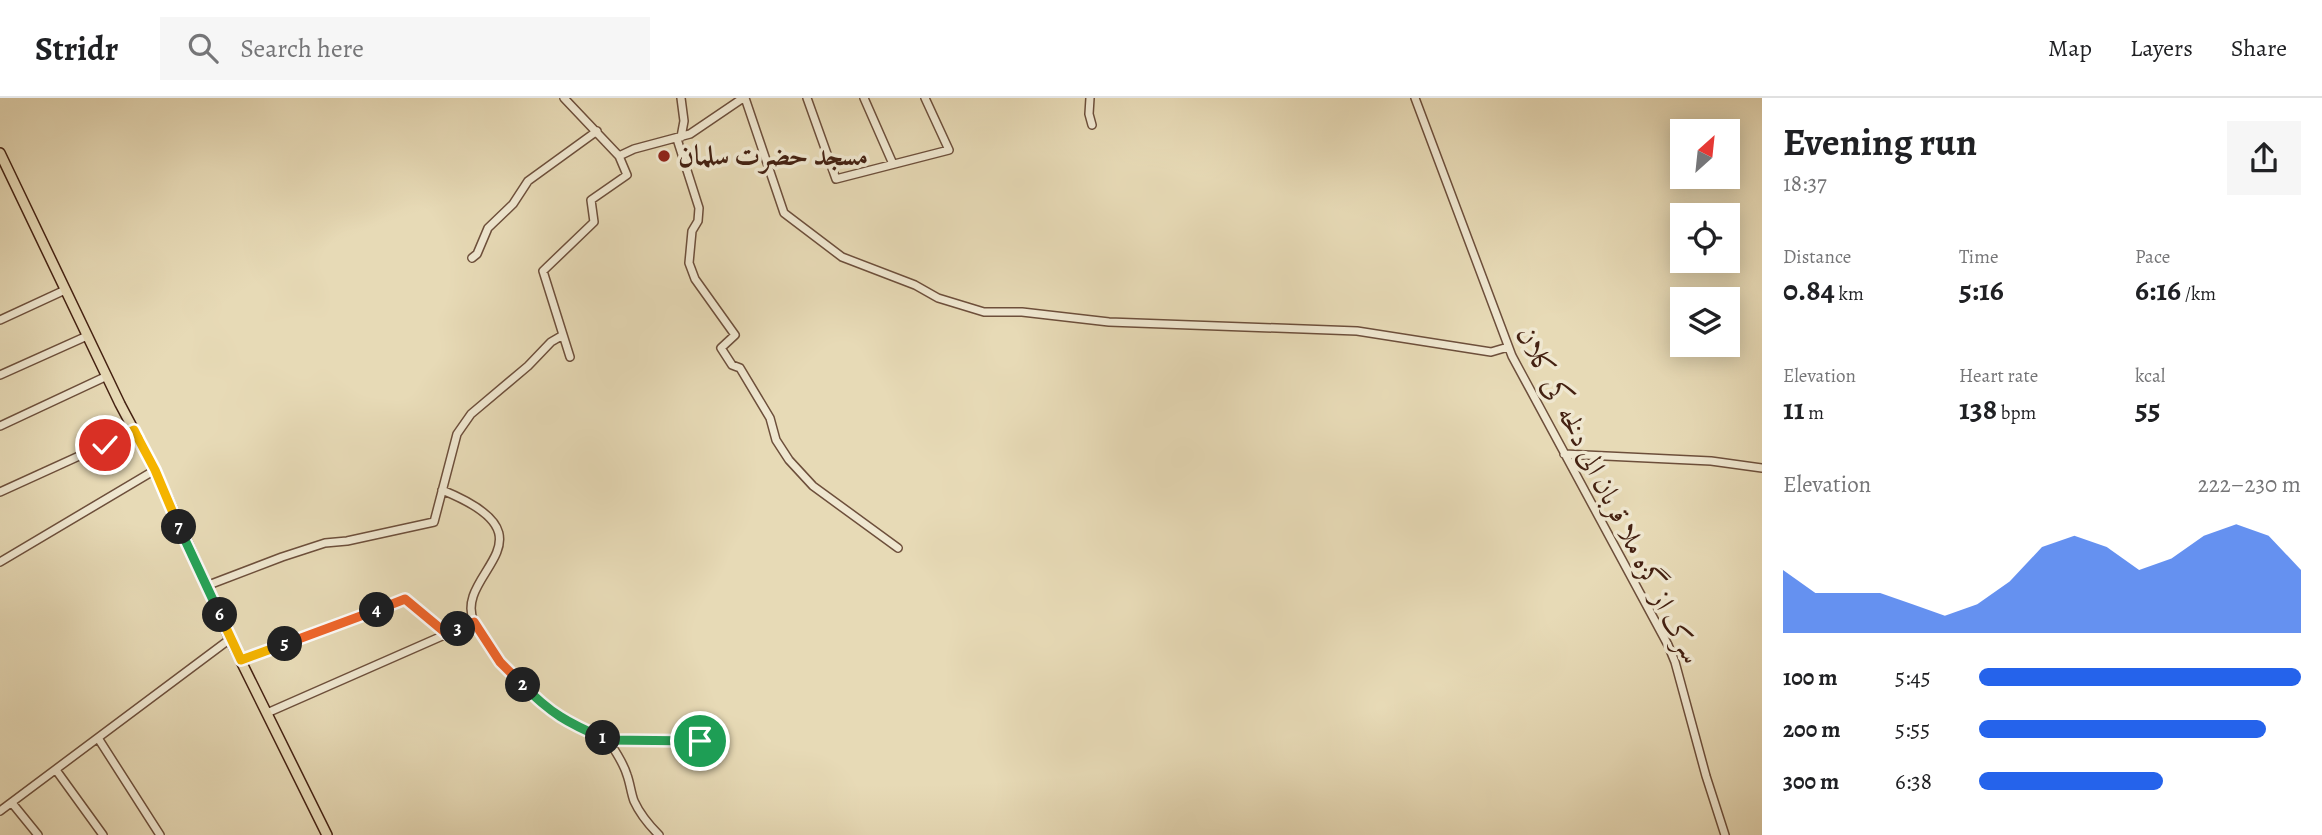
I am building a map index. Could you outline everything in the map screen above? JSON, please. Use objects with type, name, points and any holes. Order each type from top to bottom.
[{"type":"main road","points":[[0,153],[87,336],[155,470],[230,639],[327,835]]},
{"type":"street","points":[[564,98],[620,156],[627,175],[592,200],[594,222],[543,271],[570,357]]},
{"type":"street","points":[[681,98],[684,121],[679,138],[699,208],[698,221],[692,231],[689,264],[695,279],[735,335],[721,348],[732,365],[740,368],[789,460],[813,486],[898,548]]},
{"type":"street","points":[[620,156],[634,149],[690,134],[744,98],[784,213],[842,257],[915,285],[938,298],[984,312],[1023,312],[1110,322],[1357,331],[1491,352],[1508,347]]},
{"type":"street","points":[[807,98],[836,179],[949,150],[925,98]]},
{"type":"street","points":[[864,98],[892,164]]},
{"type":"street","points":[[1090,98],[1089,114],[1092,125]]},
{"type":"street","name":"سرک از گزه ملا قربان الی دلخه کی کلان","points":[[1415,98],[1508,347],[1668,645],[1726,835]]},
{"type":"street","points":[[471,258],[477,254],[488,228],[513,204],[528,180],[597,131]]},
{"type":"street","points":[[0,320],[65,290]]},
{"type":"street","points":[[206,586],[282,556],[325,543],[434,522],[457,434],[471,414],[528,366],[551,342],[563,335]]},
{"type":"street","points":[[0,375],[87,336]]},
{"type":"street","points":[[0,426],[107,376]]},
{"type":"street","points":[[0,492],[134,430]]},
{"type":"street","points":[[1564,454],[1711,461],[1762,468]]},
{"type":"street","points":[[0,562],[155,470]]},
{"type":"street","points":[[442,490],[463,498],[483,511],[499,533],[501,546],[471,602],[474,622],[500,662],[543,705],[565,722],[608,740],[700,741]]},
{"type":"street","points":[[241,660],[405,599],[447,634]]},
{"type":"street","points":[[267,713],[474,622]]},
{"type":"street","points":[[0,811],[230,639]]},
{"type":"street","points":[[99,738],[160,835]]},
{"type":"street","points":[[608,740],[626,771],[634,801],[659,835]]},
{"type":"street","points":[[57,770],[103,835]]},
{"type":"street","points":[[12,803],[38,835]]},
{"type":"place","name":"مسجد حضرت سلمان","points":[[664,156]]},
{"type":"route","points":[[105,445],[134,430],[155,470],[241,660],[405,599],[447,634],[474,622],[500,662],[543,705],[565,722],[608,740],[700,741]]}]
